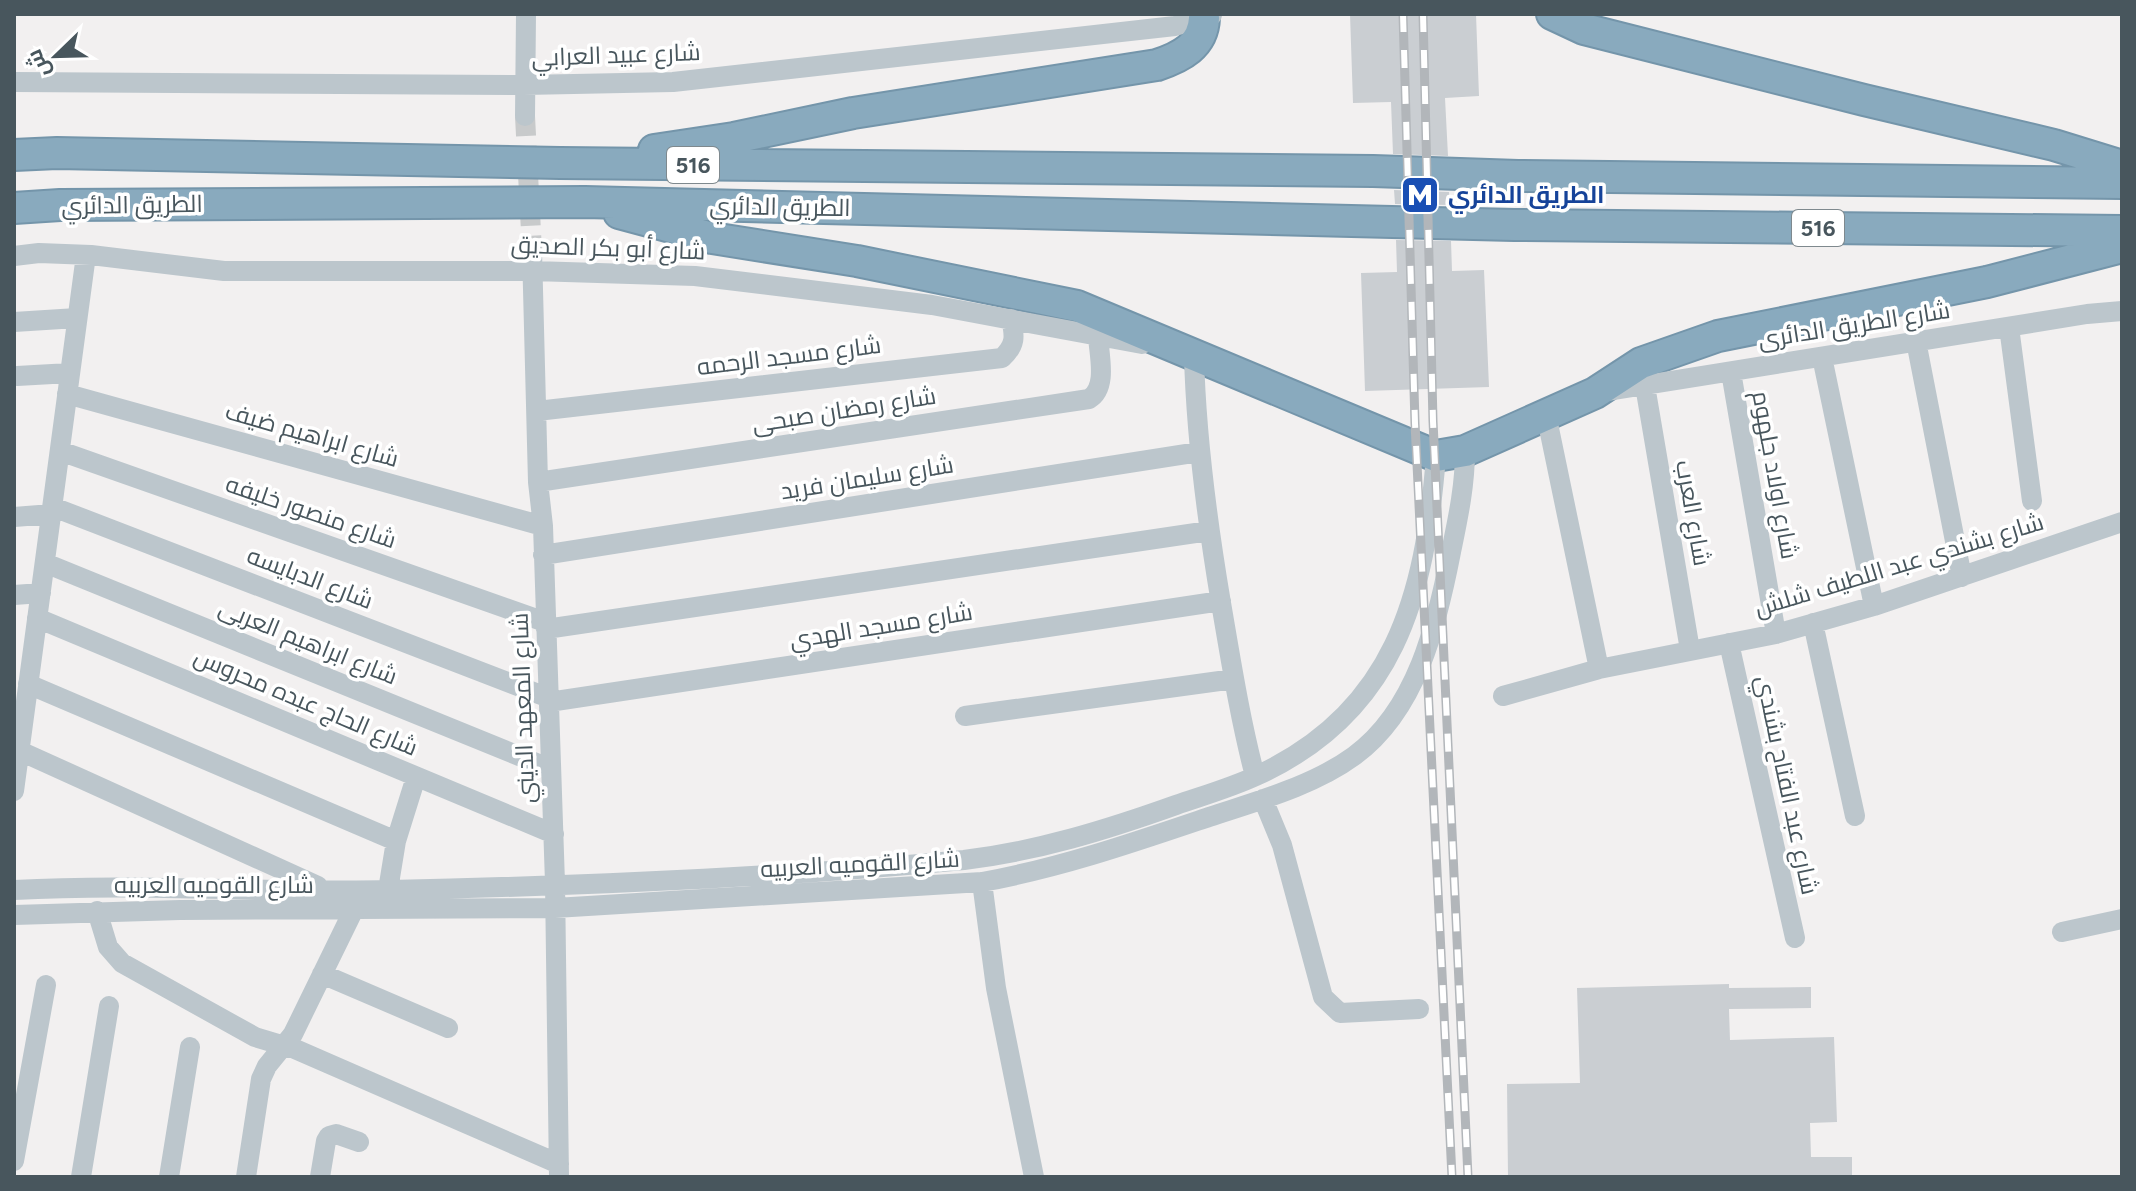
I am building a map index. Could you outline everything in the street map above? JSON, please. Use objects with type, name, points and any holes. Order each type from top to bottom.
[{"type":"highway","points":[[1552,14],[1584,29],[2054,145],[2122,166]]},
{"type":"highway","points":[[560,163],[734,138],[853,113],[1157,65],[1184,53],[1196,43],[1210,16]]},
{"type":"highway","name":"الطريق الدائري","points":[[14,155],[73,153],[560,163],[1373,171],[1518,176],[2122,183]]},
{"type":"highway","points":[[585,202],[712,238],[857,261],[1077,306],[1194,355],[1450,453],[1643,374],[1718,336],[1987,282],[2122,247]]},
{"type":"highway","name":"الطريق الدائري","points":[[14,208],[60,205],[585,202],[1514,225],[2122,231]]},
{"type":"street","points":[[525,116],[526,14]]},
{"type":"street","name":"شارع عبيد العرابي","points":[[14,82],[524,85],[673,82],[1175,26],[1210,16]]},
{"type":"street","name":"شارع أبو بكر الصديق","points":[[14,256],[39,253],[86,255],[224,271],[532,261],[695,276],[932,305],[1194,355]]},
{"type":"street","points":[[14,791],[86,255]]},
{"type":"street","name":"شارع المعهد الديني","points":[[97,911],[108,947],[122,963],[255,1037],[285,1045],[559,1170],[554,834],[543,526],[538,482],[532,261]]},
{"type":"street","name":"شارع الطريق الدائرى","points":[[1643,374],[1731,372],[2122,311]]},
{"type":"street","points":[[14,322],[77,318]]},
{"type":"street","name":"شارع مسجد الرحمه","points":[[537,411],[1002,358],[1013,349],[1015,335],[1011,319]]},
{"type":"street","points":[[2009,327],[2032,501]]},
{"type":"street","name":"شارع رمضان صبحى","points":[[538,482],[1089,399],[1097,394],[1101,386],[1098,336]]},
{"type":"street","points":[[1916,341],[1962,577]]},
{"type":"street","points":[[1194,355],[1199,452],[1209,531],[1234,679],[1255,776]]},
{"type":"street","points":[[1822,357],[1874,606]]},
{"type":"street","name":"شارع اولاد جلهوم","points":[[1731,372],[1776,634]]},
{"type":"street","name":"شارع العرب","points":[[1643,374],[1690,650]]},
{"type":"street","name":"شارع ابراهيم ضيف","points":[[17,376],[69,384],[543,526]]},
{"type":"street","points":[[1546,414],[1599,669]]},
{"type":"street","name":"شارع منصور خليفه","points":[[60,451],[546,626]]},
{"type":"street","name":"شارع سليمان فريد","points":[[543,555],[1199,452]]},
{"type":"street","name":"شارع القوميه العربيه","points":[[14,890],[388,890],[891,867],[1000,856],[1097,832],[1255,776],[1293,755],[1336,724],[1363,696],[1385,665],[1403,630],[1450,453]]},
{"type":"street","name":"شارع القوميه العربيه","points":[[14,915],[97,911],[555,908],[982,882],[1043,869],[1263,799],[1312,779],[1354,756],[1380,731],[1416,677],[1441,604],[1465,484],[1450,453]]},
{"type":"street","points":[[14,517],[52,511]]},
{"type":"street","name":"شارع الدبايسه","points":[[52,511],[549,700]]},
{"type":"street","name":"شارع بشندي عبد اللطيف شلش","points":[[1503,696],[1599,669],[1776,634],[1874,606],[2122,522]]},
{"type":"street","points":[[546,626],[1209,531]]},
{"type":"street","name":"شارع ابراهيم العربى","points":[[45,563],[551,769]]},
{"type":"street","points":[[14,595],[41,593]]},
{"type":"street","name":"شارع مسجد الهدي","points":[[549,700],[1221,601]]},
{"type":"street","name":"شارع الحاج عبده محروس","points":[[37,618],[554,834]]},
{"type":"street","points":[[1813,623],[1855,816]]},
{"type":"street","name":"شارع عبد الفتاح بشندي","points":[[1729,643],[1795,938]]},
{"type":"street","points":[[965,716],[1234,679]]},
{"type":"street","points":[[28,684],[396,841]]},
{"type":"street","points":[[18,744],[327,890]]},
{"type":"street","points":[[388,890],[396,841],[416,777]]},
{"type":"street","points":[[1263,799],[1282,845],[1323,997],[1340,1013],[1419,1009]]},
{"type":"street","points":[[982,882],[996,988],[1034,1177]]},
{"type":"street","points":[[246,1177],[261,1079],[267,1066],[293,1034],[363,890]]},
{"type":"street","points":[[2062,932],[2122,919]]},
{"type":"street","points":[[322,974],[448,1028]]},
{"type":"street","points":[[14,1161],[46,985]]},
{"type":"street","points":[[81,1177],[109,1006]]},
{"type":"street","points":[[169,1177],[190,1047]]},
{"type":"street","points":[[320,1177],[329,1136],[336,1134],[359,1142]]},
{"type":"building","points":[[1350,14],[1476,14],[1479,96],[1445,98],[1448,156],[1393,154],[1391,102],[1353,103]]},
{"type":"building","points":[[1394,190],[1449,192],[1450,205],[1395,204]]},
{"type":"building","points":[[1396,240],[1451,241],[1452,271],[1484,270],[1489,387],[1365,391],[1361,273],[1397,272]]},
{"type":"building","points":[[1729,984],[1729,988],[1811,987],[1811,1008],[1729,1009],[1730,1040],[1834,1037],[1837,1122],[1810,1123],[1811,1157],[1852,1157],[1852,1177],[1508,1177],[1507,1084],[1580,1083],[1577,988]]},
{"type":"tunnel","points":[[525,116],[532,251]]},
{"type":"railway","points":[[1403,14],[1415,423],[1452,1177]]},
{"type":"railway","points":[[1423,14],[1433,421],[1468,1177]]},
{"type":"place","name":"الطريق الدائري","points":[[1420,195]]}]
